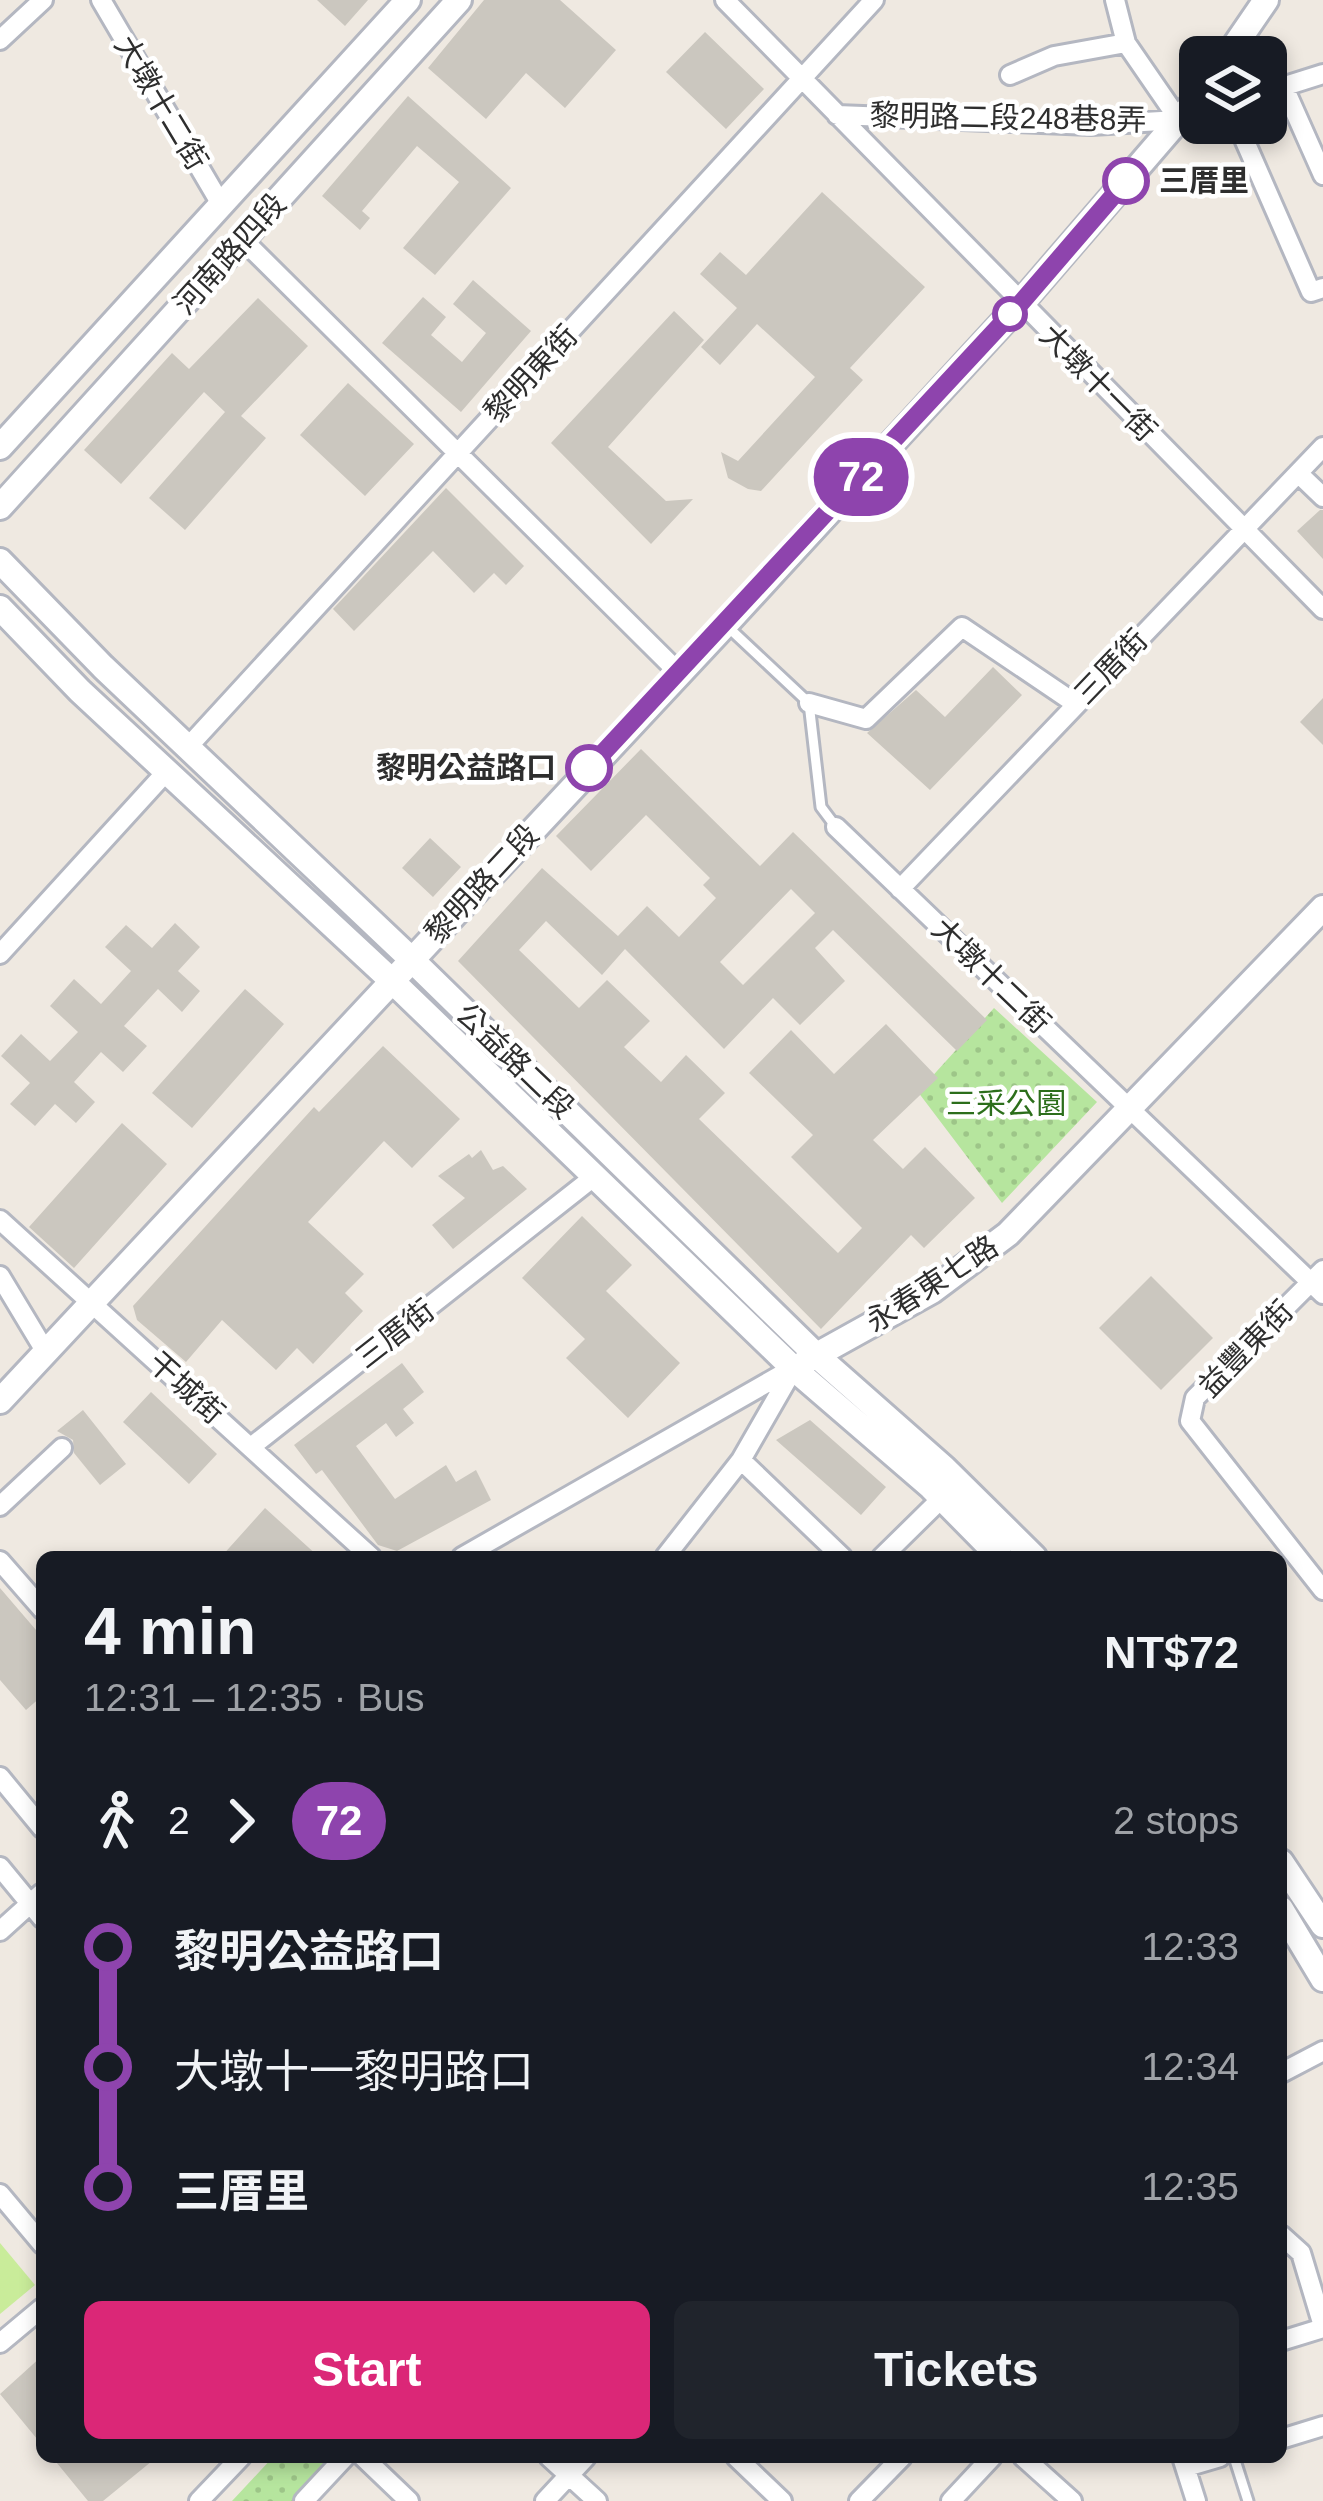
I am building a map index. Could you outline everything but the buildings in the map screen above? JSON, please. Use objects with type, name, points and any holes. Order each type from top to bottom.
[{"type":"main road","name":"河南路四段","points":[[0,447],[408,0]]},
{"type":"main road","name":"河南路四段","points":[[0,507],[459,0]]},
{"type":"main road","points":[[1241,36],[1266,0]]},
{"type":"main road","name":"黎明路二段","points":[[0,1401],[725,625],[1020,304],[1179,121]]},
{"type":"main road","name":"公益路二段","points":[[0,561],[816,1355],[944,1468],[1028,1551]]},
{"type":"main road","name":"公益路二段","points":[[0,608],[80,691],[391,980],[793,1369],[942,1498],[994,1551]]},
{"type":"main road","name":"永春東七路","points":[[793,1369],[932,1291],[1008,1234],[1323,908]]},
{"type":"main road","points":[[1287,1871],[1323,1925]]},
{"type":"main road","points":[[1287,1918],[1321,1971]]},
{"type":"street","points":[[0,40],[44,0]]},
{"type":"street","name":"大墩十二街","points":[[101,0],[222,206]]},
{"type":"street","name":"大墩十一街","points":[[725,0],[1323,609]]},
{"type":"street","name":"黎明東街","points":[[188,748],[874,0]]},
{"type":"street","points":[[1115,0],[1126,43],[1179,91]]},
{"type":"street","points":[[1010,75],[1054,56],[1126,43]]},
{"type":"street","points":[[1287,84],[1323,74]]},
{"type":"street","name":"黎明路二段248巷8弄","points":[[837,116],[1091,125],[1179,107]]},
{"type":"street","points":[[1287,110],[1323,175]]},
{"type":"street","points":[[1246,144],[1310,292],[1323,288]]},
{"type":"street","points":[[243,240],[678,672]]},
{"type":"street","name":"三厝街","points":[[900,889],[1323,447]]},
{"type":"street","points":[[1298,473],[1323,497]]},
{"type":"street","points":[[809,704],[866,719],[962,628],[1076,704]]},
{"type":"street","points":[[0,954],[167,771]]},
{"type":"street","name":"大墩十二街","points":[[836,826],[1129,1110],[1319,1282]]},
{"type":"street","name":"三厝街","points":[[251,1447],[596,1176]]},
{"type":"street","name":"干城街","points":[[0,1220],[364,1551]]},
{"type":"street","points":[[0,1276],[47,1354]]},
{"type":"street","name":"益豐東街","points":[[1319,1282],[1195,1398],[1190,1421],[1323,1590]]},
{"type":"street","points":[[671,1551],[741,1460],[793,1369]]},
{"type":"street","name":"永春東七路","points":[[473,1551],[793,1369]]},
{"type":"street","points":[[0,1506],[62,1448]]},
{"type":"street","points":[[741,1460],[836,1551]]},
{"type":"street","points":[[888,1551],[942,1498]]},
{"type":"street","points":[[681,1541],[692,1551]]},
{"type":"street","points":[[0,1561],[36,1602]]},
{"type":"street","points":[[0,1777],[36,1821]]},
{"type":"street","points":[[0,1867],[36,1903]]},
{"type":"street","points":[[0,1931],[36,1906]]},
{"type":"street","points":[[1287,2070],[1323,2051]]},
{"type":"street","points":[[0,2194],[36,2237]]},
{"type":"street","points":[[1287,2240],[1301,2253],[1323,2327],[1287,2339]]},
{"type":"street","points":[[0,2343],[36,2313]]},
{"type":"street","points":[[1287,2437],[1323,2426]]},
{"type":"street","points":[[199,2501],[229,2463]]},
{"type":"street","points":[[304,2501],[339,2463]]},
{"type":"street","points":[[369,2463],[410,2501]]},
{"type":"street","points":[[556,2463],[597,2501]]},
{"type":"street","points":[[545,2501],[580,2463]]},
{"type":"street","points":[[742,2463],[782,2501]]},
{"type":"street","points":[[875,2463],[886,2474]]},
{"type":"street","points":[[859,2501],[896,2463]]},
{"type":"street","points":[[951,2501],[986,2463]]},
{"type":"street","points":[[1030,2463],[1072,2501]]},
{"type":"street","points":[[1184,2463],[1196,2501]]},
{"type":"lane","points":[[725,625],[809,704]]},
{"type":"lane","name":"大墩十二街","points":[[809,704],[821,807],[836,826]]},
{"type":"lane","points":[[1236,2463],[1248,2501]]},
{"type":"green space","name":"三采公園","points":[[994,1008],[1097,1102],[1002,1203],[918,1092]]},
{"type":"green space","points":[[0,2243],[35,2285],[0,2314]]},
{"type":"green space","points":[[267,2463],[340,2463],[305,2501],[232,2501]]},
{"type":"bus line","name":"72","points":[[589,768],[1020,304],[1126,181]]},
{"type":"place","name":"三厝里","points":[[1126,181]]},
{"type":"place","name":"黎明公益路口","points":[[589,768]]}]
